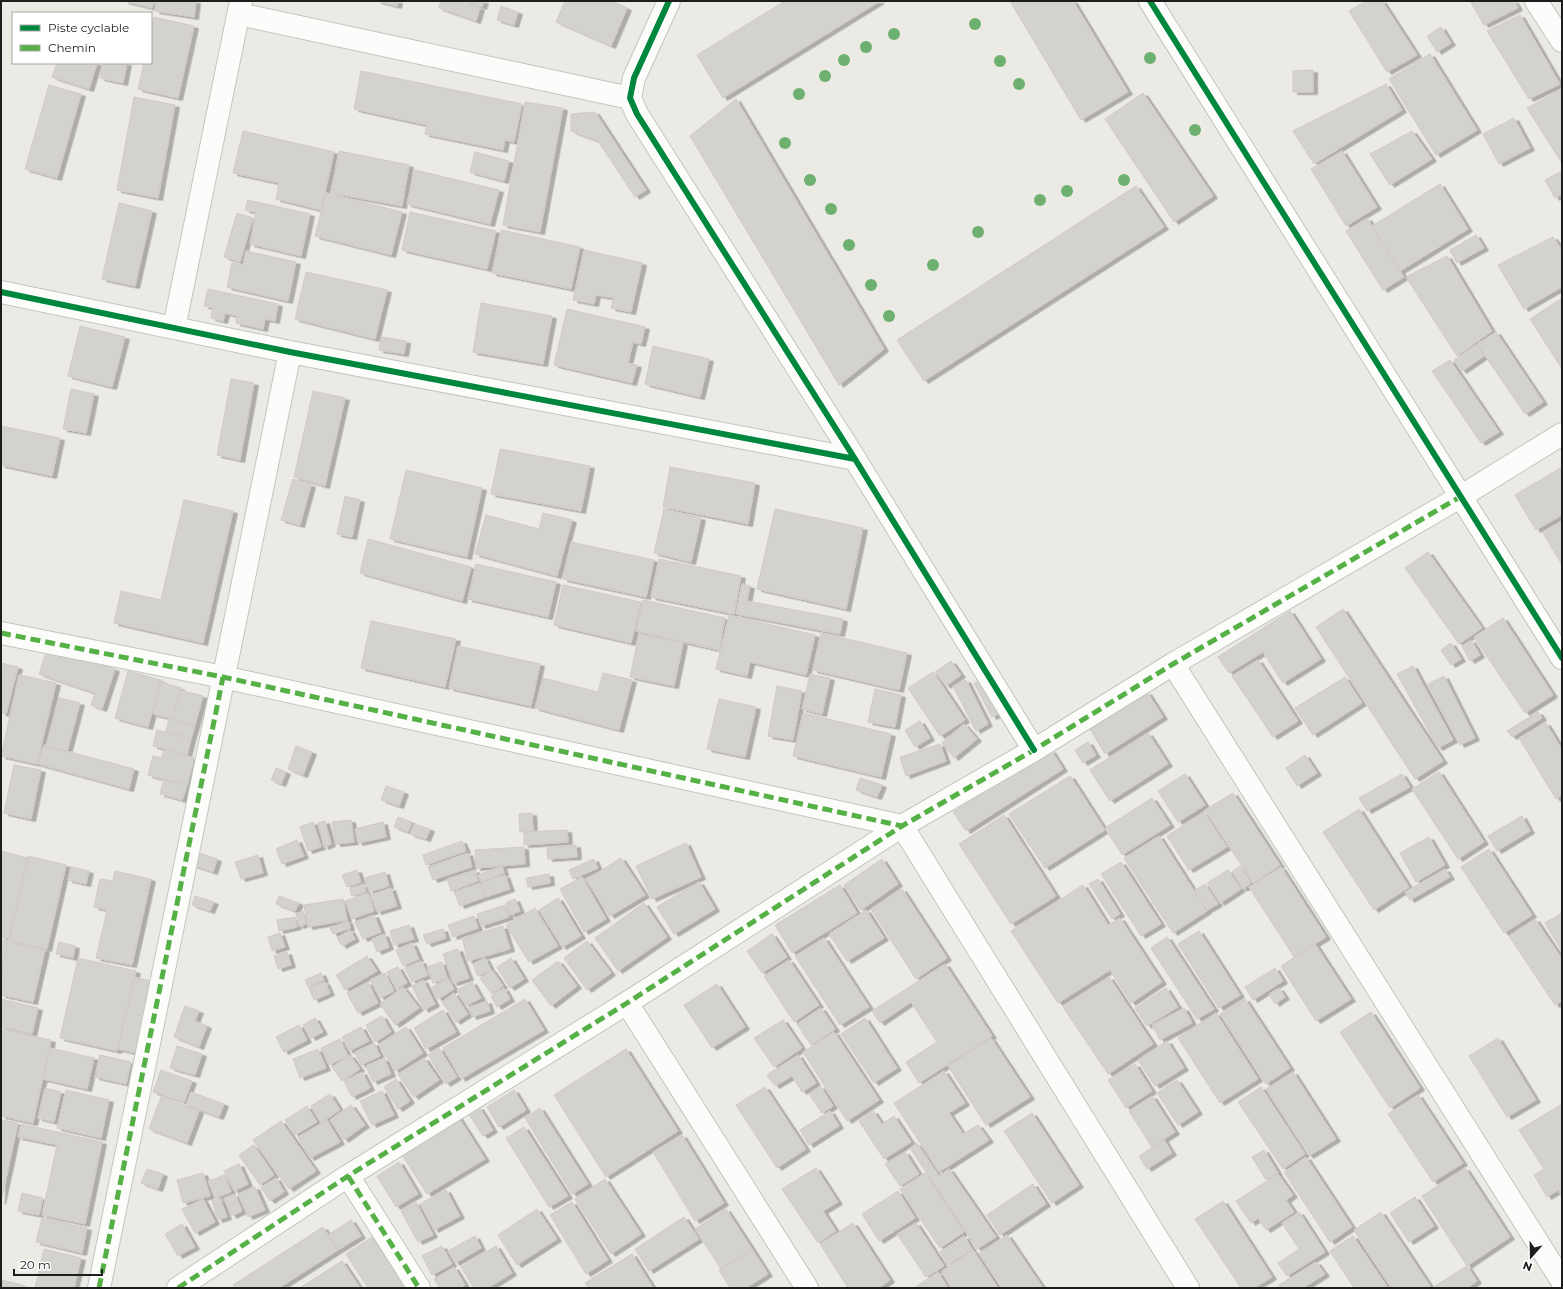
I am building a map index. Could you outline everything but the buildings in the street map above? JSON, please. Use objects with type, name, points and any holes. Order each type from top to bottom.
[{"type":"street","points":[[669,1],[634,78],[630,98],[637,114],[854,459],[1034,750]]},
{"type":"street","points":[[1150,1],[1562,658]]},
{"type":"street","points":[[1536,1],[1562,41]]},
{"type":"street","points":[[174,328],[240,7],[630,98]]},
{"type":"street","points":[[1,292],[290,352],[854,459]]},
{"type":"street","points":[[99,1288],[290,352]]},
{"type":"street","points":[[178,1288],[348,1176],[627,1003],[902,826],[1034,750],[1173,664],[1460,497],[1562,434]]},
{"type":"street","points":[[1,632],[223,677],[902,826],[1188,1288]]},
{"type":"street","points":[[1173,664],[1562,1281]]},
{"type":"street","points":[[627,1003],[806,1288]]},
{"type":"street","points":[[348,1176],[418,1288]]},
{"type":"marked path","points":[[178,1288],[348,1176],[627,1003],[902,826],[1034,750],[1173,664],[1460,497]]},
{"type":"marked path","points":[[1,633],[223,677],[902,826]]},
{"type":"marked path","points":[[99,1288],[223,677]]},
{"type":"marked path","points":[[348,1176],[419,1288]]},
{"type":"cycle path","points":[[669,1],[634,78],[630,98],[637,114],[855,459],[1034,750]]},
{"type":"cycle path","points":[[1150,1],[1562,658]]},
{"type":"cycle path","points":[[1,292],[290,352],[855,459]]}]
